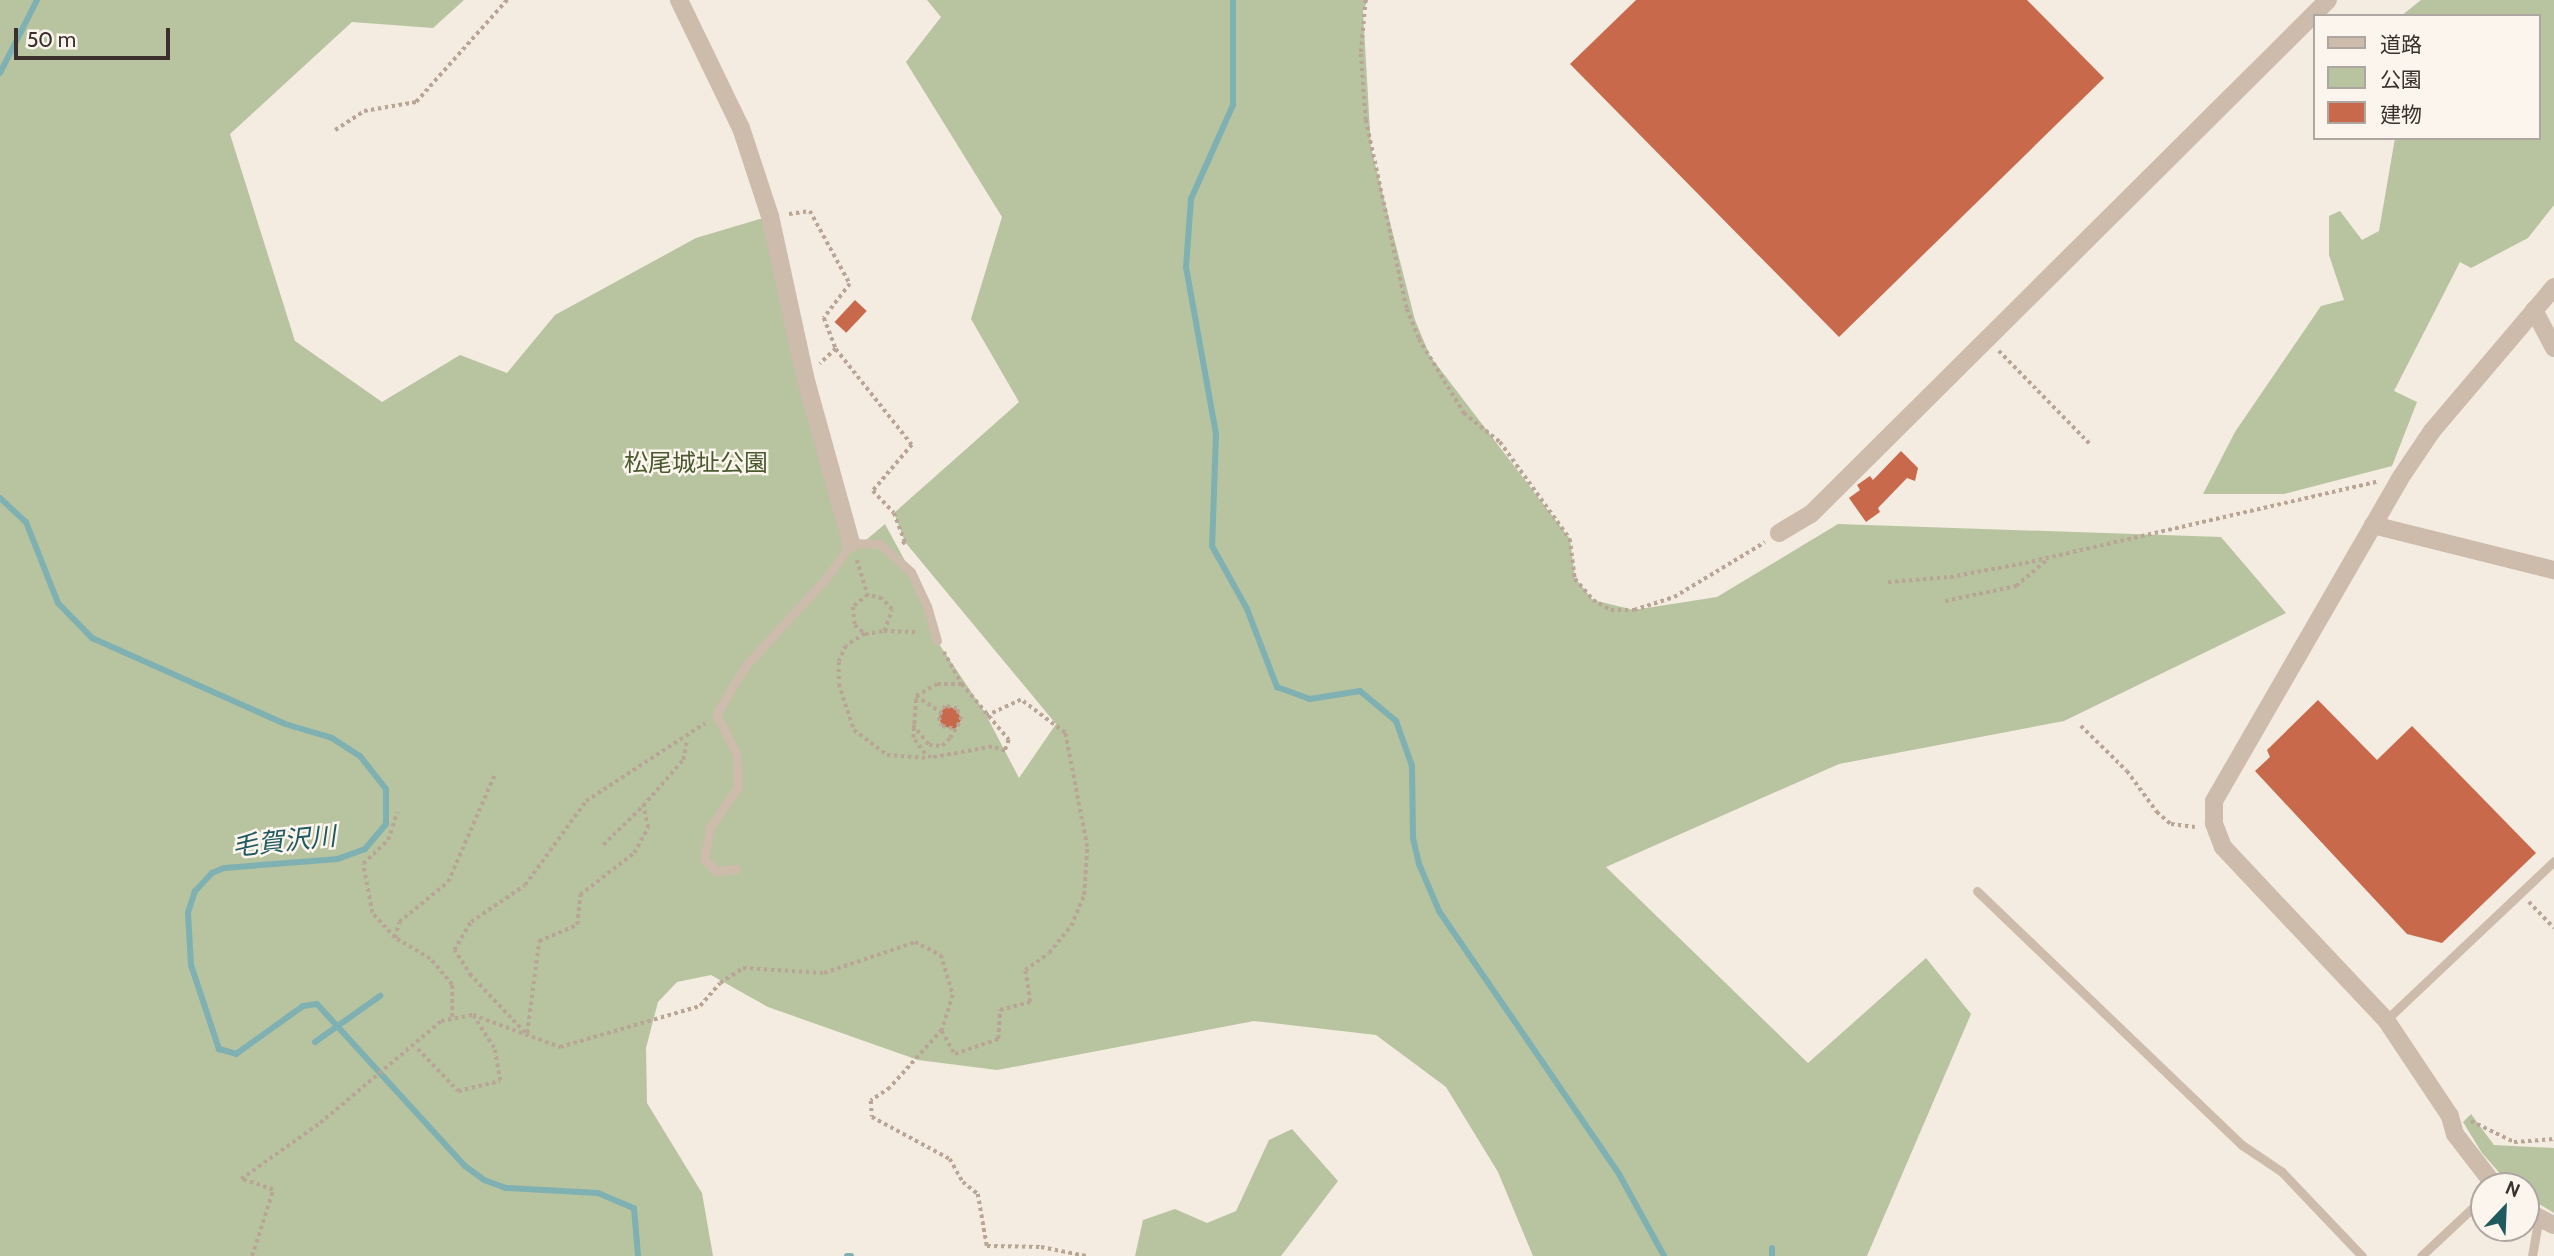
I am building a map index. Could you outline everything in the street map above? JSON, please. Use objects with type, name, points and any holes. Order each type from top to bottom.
[{"type":"street","points":[[679,0],[741,128],[770,216],[805,377],[851,543]]},
{"type":"street","points":[[2315,14],[2329,0]]},
{"type":"street","points":[[1779,533],[1811,514],[2312,17]]},
{"type":"street","points":[[2484,1172],[2455,1134],[2450,1116],[2386,1020],[2223,847],[2214,823],[2214,801],[2397,484],[2432,431],[2554,287]]},
{"type":"street","points":[[2534,310],[2554,348]]},
{"type":"street","points":[[2373,525],[2554,570]]},
{"type":"lane","points":[[736,869],[716,871],[704,859],[710,827],[738,787],[737,755],[716,714],[746,665],[828,576],[851,543],[866,540],[893,552],[911,572],[928,606],[937,641]]},
{"type":"lane","points":[[2386,1020],[2554,861]]},
{"type":"lane","points":[[1976,891],[2242,1145],[2281,1172],[2362,1256]]},
{"type":"lane","points":[[2421,1256],[2470,1210]]},
{"type":"path","points":[[335,130],[364,111],[416,102],[507,0]]},
{"type":"path","points":[[1366,0],[1361,54],[1366,120],[1407,309],[1419,339],[1464,413],[1500,442],[1570,539],[1575,579],[1593,600],[1611,610],[1634,610],[1674,597],[1779,533]]},
{"type":"path","points":[[770,216],[810,211],[850,284],[824,318],[836,349],[912,445],[873,491],[894,513],[905,542],[893,552]]},
{"type":"path","points":[[1987,340],[2090,444]]},
{"type":"path","points":[[805,377],[836,349]]},
{"type":"path","points":[[1888,582],[1950,577],[2049,558],[2370,481],[2397,484]]},
{"type":"path","points":[[851,543],[868,595]]},
{"type":"path","points":[[1945,601],[2016,586],[2049,558]]},
{"type":"path","points":[[865,634],[855,625],[853,607],[868,595]]},
{"type":"path","points":[[868,595],[882,599],[892,610],[884,631],[865,634],[846,646],[839,662],[839,684],[854,730],[887,755],[931,758],[992,747],[1005,751],[1010,740],[962,684],[937,684],[916,696]]},
{"type":"path","points":[[916,696],[913,738],[931,758]]},
{"type":"path","points":[[916,696],[942,712]]},
{"type":"path","points":[[942,1030],[955,1054],[998,1040],[1000,1010],[1030,1002],[1025,970],[1049,953],[1064,935],[1084,895],[1087,847],[1065,733],[1021,700],[987,716]]},
{"type":"path","points":[[912,723],[929,745],[942,746],[956,729],[961,720],[957,709],[945,706],[942,726],[956,729]]},
{"type":"path","points":[[527,1035],[471,976],[454,950],[471,922],[525,885],[586,801],[687,739],[716,714]]},
{"type":"path","points":[[2081,726],[2171,824],[2187,829],[2214,823]]},
{"type":"path","points":[[603,845],[643,806],[683,760],[687,739]]},
{"type":"path","points":[[395,938],[400,922],[447,882],[495,775]]},
{"type":"path","points":[[527,1035],[539,942],[577,925],[580,895],[634,853],[648,828],[643,806]]},
{"type":"path","points":[[397,812],[388,840],[363,864],[372,913],[395,938],[430,959],[452,985],[452,1017]]},
{"type":"path","points":[[2521,893],[2554,928]]},
{"type":"path","points":[[252,1256],[273,1190],[241,1179],[320,1124],[441,1021],[472,1015],[560,1047],[700,1006],[720,983],[743,968],[824,973],[915,942],[941,955],[953,995],[942,1030],[890,1088],[871,1101],[873,1117],[950,1158],[963,1182],[978,1194],[987,1246],[1041,1247],[1086,1256]]},
{"type":"path","points":[[418,1049],[458,1091],[500,1082],[494,1048],[472,1015]]},
{"type":"path","points":[[2450,1116],[2460,1115],[2514,1142],[2554,1139]]},
{"type":"green space","name":"松尾城址公園","points":[[0,0],[464,0],[433,28],[352,22],[230,134],[295,341],[382,402],[460,355],[507,373],[555,315],[696,238],[770,216],[851,543],[866,540],[885,524],[911,572],[937,641],[984,711],[1019,778],[1056,724],[905,542],[894,513],[1019,402],[971,319],[1002,217],[906,62],[941,17],[927,0],[1368,0],[1363,11],[1371,148],[1415,320],[1430,356],[1570,539],[1575,578],[1593,600],[1634,610],[1717,597],[1838,524],[2221,537],[2286,613],[2064,721],[1839,764],[1606,867],[1808,1063],[1926,958],[1971,1014],[1867,1256],[1533,1256],[1498,1172],[1446,1087],[1376,1035],[1254,1021],[997,1070],[918,1060],[768,1007],[711,975],[677,982],[658,1002],[646,1048],[647,1103],[702,1193],[713,1256],[0,1256]]},
{"type":"green space","points":[[2421,0],[2554,0],[2554,205],[2528,238],[2471,268],[2460,262],[2394,391],[2417,402],[2392,466],[2284,494],[2203,494],[2235,432],[2321,306],[2344,300],[2329,255],[2329,216],[2340,211],[2362,240],[2379,231],[2395,140],[2540,140],[2540,14],[2404,14]]},
{"type":"green space","points":[[2471,1114],[2494,1145],[2554,1148],[2554,1213],[2540,1204],[2540,1172],[2499,1172],[2482,1153],[2463,1122]]},
{"type":"green space","points":[[1292,1129],[1338,1181],[1281,1256],[1135,1256],[1143,1220],[1175,1209],[1207,1223],[1236,1211],[1269,1140]]},
{"type":"building","points":[[1636,0],[2027,0],[2104,78],[1839,337],[1570,64]]},
{"type":"building","points":[[855,300],[867,311],[846,333],[835,322]]},
{"type":"building","points":[[1901,451],[1918,468],[1915,481],[1907,478],[1878,508],[1880,512],[1866,522],[1849,498],[1860,490],[1857,485],[1870,476],[1873,480]]},
{"type":"building","points":[[2318,700],[2377,760],[2412,726],[2536,853],[2442,943],[2407,934],[2255,771],[2270,757],[2267,750]]},
{"type":"building","points":[[945,706],[957,709],[961,720],[955,729],[942,726],[939,717]]},
{"type":"waterway","name":"毛賀沢川","points":[[0,73],[37,0]]},
{"type":"waterway","points":[[1233,0],[1233,105],[1191,199],[1186,267],[1216,434],[1212,546],[1247,609],[1277,687],[1310,699],[1360,691],[1396,721],[1412,766],[1413,838],[1419,864],[1439,911],[1619,1174],[1664,1256]]},
{"type":"waterway","name":"毛賀沢川","points":[[0,498],[26,522],[58,603],[92,638],[285,724],[332,738],[360,756],[386,789],[386,824],[365,849],[338,859],[224,868],[212,873],[195,891],[188,913],[191,965],[219,1049],[236,1054],[303,1006],[317,1004],[465,1166],[484,1180],[506,1188],[598,1193],[634,1208],[638,1256]]},
{"type":"waterway","points":[[315,1042],[380,996]]},
{"type":"waterway","points":[[1772,1248],[1772,1256]]}]
